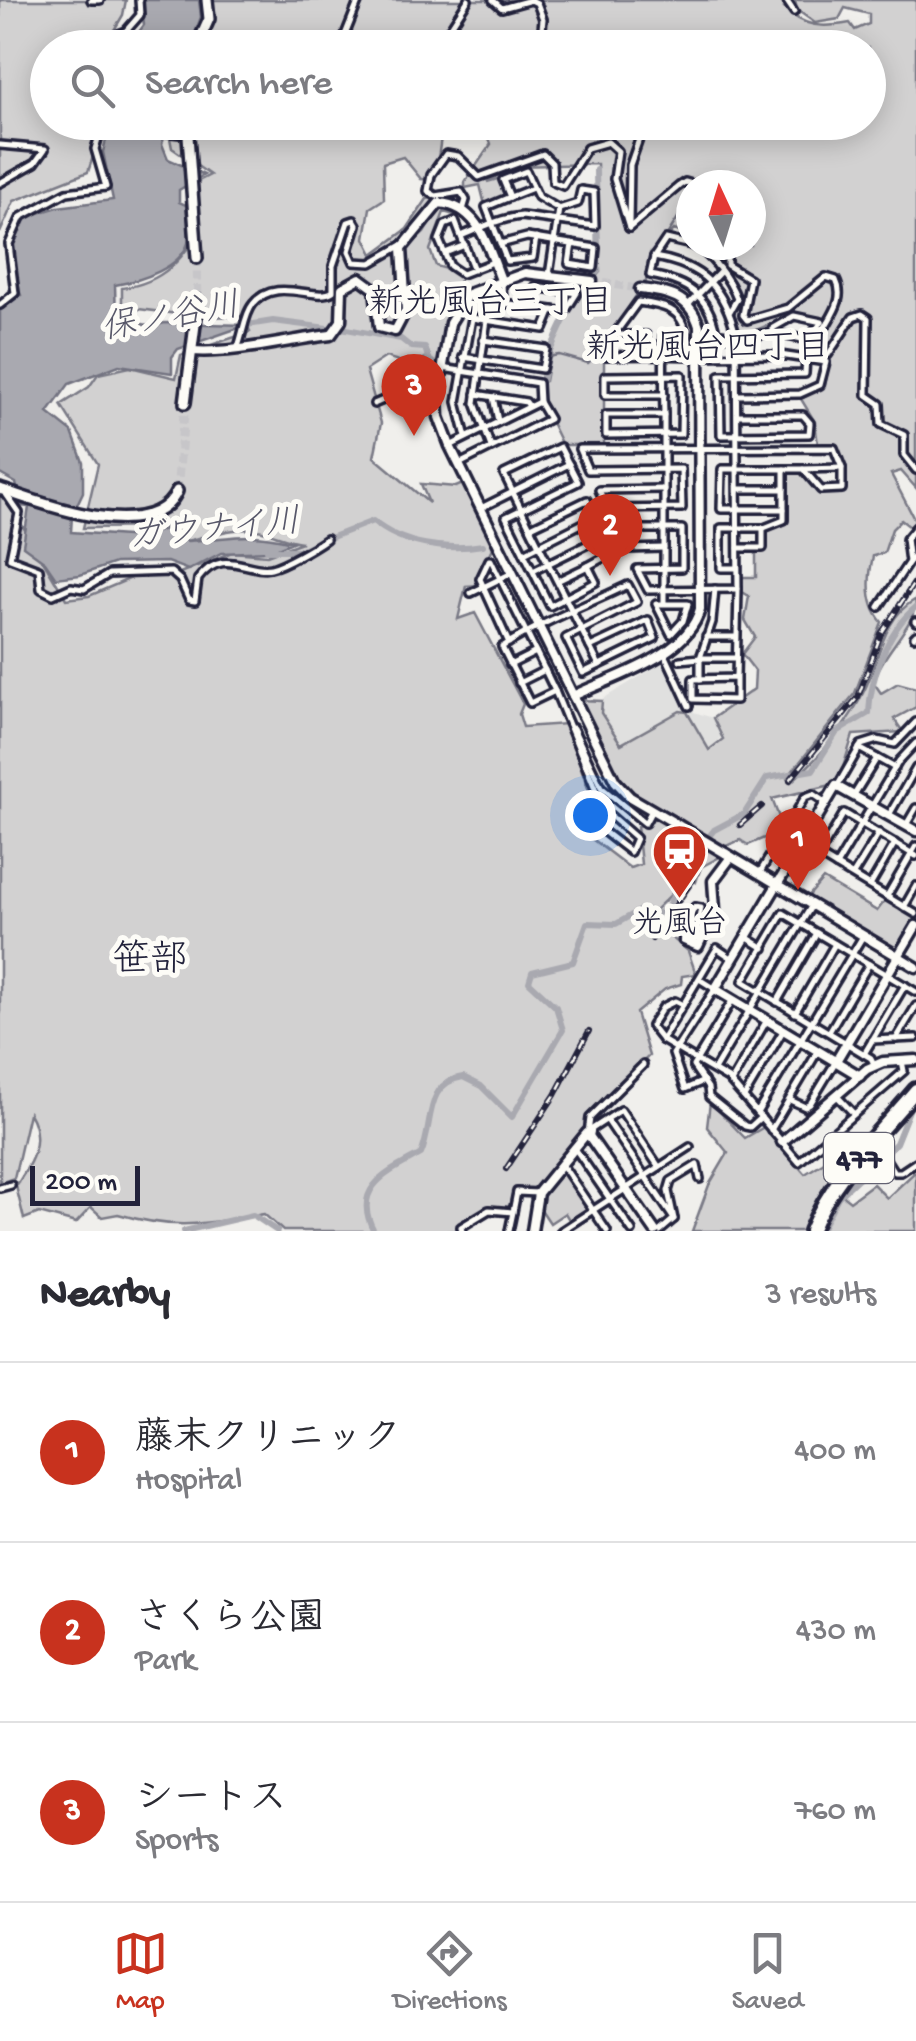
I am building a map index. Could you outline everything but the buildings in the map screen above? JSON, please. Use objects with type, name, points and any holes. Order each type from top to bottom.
[{"type":"highway","name":"477","points":[[810,1231],[820,1209],[874,1140],[913,1100]]},
{"type":"main road","points":[[204,30],[209,19],[207,0]]},
{"type":"main road","points":[[190,140],[197,258]]},
{"type":"main road","points":[[185,403],[198,307]]},
{"type":"main road","points":[[6,491],[107,518],[156,514],[169,507],[178,491]]},
{"type":"street","points":[[91,0],[100,0]]},
{"type":"street","points":[[128,30],[140,14],[139,0]]},
{"type":"street","points":[[348,30],[358,0]]},
{"type":"street","points":[[449,30],[468,0]]},
{"type":"street","points":[[493,0],[502,8],[531,0],[537,3],[544,19],[542,30]]},
{"type":"street","points":[[0,305],[15,293],[10,244],[21,217],[66,192],[106,188],[108,182],[95,150],[98,140]]},
{"type":"street","points":[[629,228],[630,165],[638,140]]},
{"type":"street","points":[[463,210],[466,200],[461,192],[436,196],[428,190],[430,175],[446,154],[458,156],[480,176],[544,154],[552,163],[552,182],[563,186],[587,148],[608,142],[618,150],[614,179],[629,228]]},
{"type":"street","points":[[0,145],[45,149],[44,156],[0,184]]},
{"type":"street","points":[[461,236],[522,216],[595,226],[594,192],[581,190],[578,203],[559,209],[544,202],[532,188],[526,171],[503,180],[510,197]]},
{"type":"street","points":[[532,188],[486,207],[506,261],[533,258],[536,238]]},
{"type":"street","points":[[629,228],[676,189]]},
{"type":"street","points":[[239,346],[250,310],[262,298],[289,289],[330,295],[335,286],[334,260],[351,220],[357,226],[350,252],[354,262],[371,263],[421,230],[434,204],[444,203],[463,210],[480,228],[501,280],[503,303]]},
{"type":"street","points":[[549,275],[559,209]]},
{"type":"street","points":[[474,270],[455,220],[445,225],[440,240],[450,266],[462,274],[474,270],[494,262]]},
{"type":"street","points":[[500,244],[536,238],[554,241],[572,244],[596,248],[594,268],[569,264],[572,244]]},
{"type":"street","points":[[676,241],[666,239],[654,257],[650,275],[681,282],[698,294],[712,317],[716,333],[772,333],[807,340]]},
{"type":"street","points":[[192,348],[331,334],[341,321],[342,288],[350,280],[372,282],[379,327],[395,331],[406,310],[404,244]]},
{"type":"street","points":[[445,253],[464,246]]},
{"type":"street","points":[[654,257],[697,268],[710,280],[730,310],[736,336],[739,568],[736,700],[694,699],[693,679],[736,678]]},
{"type":"street","points":[[711,260],[736,295],[730,310]]},
{"type":"street","points":[[727,260],[727,265],[750,279],[743,315],[747,320],[788,308],[826,277],[836,280],[840,290],[816,347],[824,356],[853,318],[862,314],[868,318],[867,395],[880,404],[881,424],[904,435],[904,455],[916,470]]},
{"type":"street","points":[[688,305],[720,272]]},
{"type":"street","points":[[592,281],[525,273],[472,292],[458,304],[438,396],[439,417],[450,446],[615,781],[652,810],[916,967]]},
{"type":"street","points":[[492,448],[476,412],[478,374],[490,310],[503,303],[565,312],[577,293],[535,287],[532,307]]},
{"type":"street","points":[[560,702],[664,652],[694,627],[701,590],[698,320],[688,305],[668,292],[640,289]]},
{"type":"street","points":[[664,604],[664,356],[663,336],[686,336],[683,321],[668,307],[638,302],[614,335],[606,356],[646,355],[664,356],[700,356],[737,355],[826,362],[820,385],[800,394],[738,395]]},
{"type":"street","points":[[466,438],[458,418],[461,372],[472,318],[544,329],[552,310]]},
{"type":"street","points":[[772,333],[773,328],[794,316],[826,322]]},
{"type":"street","points":[[738,415],[803,415],[810,423],[809,434],[720,435],[720,375],[806,374],[807,340],[826,322]]},
{"type":"street","points":[[614,335],[646,334],[646,355]]},
{"type":"street","points":[[464,357],[542,368],[546,349],[484,340]]},
{"type":"street","points":[[442,368],[538,383],[539,402],[549,420],[459,464]]},
{"type":"street","points":[[397,394],[393,374],[422,373],[420,394]]},
{"type":"street","points":[[664,395],[606,396],[606,376],[682,375],[681,434],[606,435],[606,415],[664,415]]},
{"type":"street","points":[[374,404],[397,394],[438,396]]},
{"type":"street","points":[[476,394],[529,406]]},
{"type":"street","points":[[493,397],[498,422]]},
{"type":"street","points":[[450,446],[539,402]]},
{"type":"street","points":[[588,566],[596,582],[566,598],[550,606],[506,517],[522,510],[578,482],[560,447],[504,474],[522,510],[558,580],[566,598],[581,630],[590,648],[600,665]]},
{"type":"street","points":[[664,489],[598,490],[608,509],[682,508],[681,469],[588,470],[579,449],[834,448],[842,468],[842,490],[821,490],[803,469]]},
{"type":"street","points":[[480,508],[569,464]]},
{"type":"street","points":[[784,509],[721,508],[722,469],[842,468]]},
{"type":"street","points":[[739,568],[721,568],[720,528],[763,528],[784,520],[784,469]]},
{"type":"street","points":[[738,489],[784,489]]},
{"type":"street","points":[[6,491],[19,513],[10,558],[39,570],[41,589],[53,595],[71,587],[84,589],[108,574],[170,572],[180,580],[189,600],[195,602],[198,579],[208,569],[240,562],[271,568],[326,539]]},
{"type":"street","points":[[524,553],[595,517],[587,500],[531,527]]},
{"type":"street","points":[[909,562],[906,539],[916,527]]},
{"type":"street","points":[[738,548],[763,548],[763,528]]},
{"type":"street","points":[[664,548],[627,549],[618,529],[682,529],[682,568],[637,569],[648,590],[738,589]]},
{"type":"street","points":[[533,571],[604,536],[612,552],[558,580]]},
{"type":"street","points":[[879,607],[916,555]]},
{"type":"street","points":[[509,643],[480,580],[489,560],[555,691],[604,810],[636,838],[630,852],[594,824],[604,810]]},
{"type":"street","points":[[471,593],[512,573]]},
{"type":"street","points":[[555,691],[530,704],[502,647],[628,585],[637,602],[566,638],[583,673],[655,634],[648,620],[590,648]]},
{"type":"street","points":[[700,679],[700,658],[715,589]]},
{"type":"street","points":[[656,604],[664,604],[688,604],[683,621],[671,634],[656,604]]},
{"type":"street","points":[[706,637],[735,637]]},
{"type":"street","points":[[510,665],[536,652]]},
{"type":"street","points":[[664,652],[689,706]]},
{"type":"street","points":[[680,660],[736,658]]},
{"type":"street","points":[[519,683],[545,670]]},
{"type":"street","points":[[567,720],[609,796],[645,823],[652,810]]},
{"type":"street","points":[[704,1081],[685,1089],[673,1054],[679,1050],[859,748],[868,740],[894,744],[902,741],[916,722]]},
{"type":"street","points":[[836,866],[895,768],[916,743]]},
{"type":"street","points":[[859,748],[895,768]]},
{"type":"street","points":[[854,794],[877,758]]},
{"type":"street","points":[[889,816],[916,768]]},
{"type":"street","points":[[838,785],[916,832]]},
{"type":"street","points":[[760,874],[805,797],[813,794],[826,802]]},
{"type":"street","points":[[906,825],[916,808]]},
{"type":"street","points":[[819,856],[844,812],[915,852],[887,896]]},
{"type":"street","points":[[853,875],[878,833]]},
{"type":"street","points":[[784,834],[916,914]]},
{"type":"street","points":[[870,886],[895,843]]},
{"type":"street","points":[[685,928],[684,940],[698,946],[715,909],[714,880],[728,855]]},
{"type":"street","points":[[904,907],[916,886]]},
{"type":"street","points":[[714,1070],[812,905]]},
{"type":"street","points":[[875,1066],[864,1054],[743,981],[783,913],[916,992]]},
{"type":"street","points":[[790,1099],[805,1107],[810,1104],[898,956],[912,940],[916,926]]},
{"type":"street","points":[[778,1002],[818,934]]},
{"type":"street","points":[[733,1000],[694,1066],[709,1097],[750,1127],[863,936]]},
{"type":"street","points":[[746,937],[764,948]]},
{"type":"street","points":[[795,1012],[834,944]]},
{"type":"street","points":[[662,1040],[717,948],[733,958]]},
{"type":"street","points":[[828,1032],[869,964]]},
{"type":"street","points":[[698,979],[860,1076]]},
{"type":"street","points":[[864,1054],[905,986]]},
{"type":"street","points":[[682,1005],[675,1000],[663,1007],[651,1026],[662,1040],[731,1082],[798,1162],[904,1071],[902,1061]]},
{"type":"street","points":[[896,1039],[916,1006]]},
{"type":"street","points":[[731,1082],[767,1020]]},
{"type":"street","points":[[744,1097],[783,1030]]},
{"type":"street","points":[[872,1040],[916,1038]]},
{"type":"street","points":[[771,1130],[818,1051]]},
{"type":"street","points":[[782,1142],[875,1066],[916,1060]]},
{"type":"street","points":[[642,1065],[590,1118],[590,1134],[658,1231],[674,1219]]},
{"type":"street","points":[[837,1096],[854,1114]]},
{"type":"street","points":[[532,1231],[538,1193],[560,1161],[621,1110],[659,1167]]},
{"type":"street","points":[[606,1120],[674,1219]]},
{"type":"street","points":[[874,1140],[894,1172],[916,1162]]},
{"type":"street","points":[[574,1146],[632,1231]]},
{"type":"street","points":[[561,1231],[690,1147]]},
{"type":"street","points":[[560,1161],[607,1231]]},
{"type":"street","points":[[674,1219],[668,1191],[671,1181],[697,1165],[700,1179]]},
{"type":"street","points":[[0,1188],[11,1185]]},
{"type":"street","points":[[509,1231],[517,1192],[538,1193]]},
{"type":"street","points":[[462,1231],[461,1227],[489,1210],[512,1212]]},
{"type":"street","points":[[577,1221],[584,1231]]},
{"type":"shaded area","points":[[0,0],[126,0],[114,30],[30,30],[30,140],[98,140],[88,172],[14,201],[0,233]]},
{"type":"shaded area","points":[[141,0],[199,0],[201,17],[196,30],[140,30],[144,25]]},
{"type":"shaded area","points":[[213,0],[791,0],[784,8],[807,23],[850,23],[855,30],[207,30]]},
{"type":"shaded area","points":[[795,0],[916,0],[916,488],[901,471],[891,474],[916,522],[910,527],[901,520],[892,529],[884,553],[873,556],[870,591],[882,622],[855,693],[787,778],[791,782],[841,728],[864,691],[888,628],[904,607],[916,599],[910,620],[883,661],[874,683],[881,693],[898,683],[916,688],[916,707],[894,719],[903,732],[853,735],[841,774],[831,785],[772,799],[780,820],[776,833],[748,845],[740,840],[724,847],[719,844],[718,858],[701,867],[696,882],[689,877],[655,910],[655,924],[688,951],[696,974],[682,976],[681,984],[665,989],[636,1013],[649,1056],[586,1117],[584,1131],[536,1190],[516,1192],[511,1210],[489,1208],[458,1225],[459,1231],[283,1231],[264,1214],[206,1223],[157,1223],[118,1214],[102,1217],[91,1207],[76,1223],[39,1213],[24,1219],[16,1186],[36,1142],[29,1113],[14,1178],[0,1183],[0,488],[66,599],[89,596],[136,576],[175,575],[232,552],[267,555],[302,542],[246,529],[187,541],[170,527],[83,528],[98,464],[61,405],[89,387],[98,374],[130,367],[176,378],[181,355],[250,332],[245,316],[201,317],[115,306],[122,304],[122,288],[149,281],[180,259],[201,225],[185,188],[210,175],[172,148],[170,140],[441,140],[435,180],[421,179],[403,157],[383,163],[384,199],[370,208],[365,238],[373,254],[407,229],[427,199],[457,195],[465,202],[463,205],[445,199],[431,206],[400,247],[404,307],[395,328],[382,325],[376,285],[364,275],[341,283],[333,331],[253,344],[336,336],[344,324],[344,289],[359,281],[371,288],[376,327],[385,334],[397,333],[409,307],[404,251],[424,233],[440,206],[455,209],[472,220],[444,212],[430,250],[436,266],[454,271],[460,279],[440,364],[432,362],[427,349],[428,358],[405,363],[386,357],[366,370],[381,423],[374,457],[429,503],[421,484],[456,487],[465,483],[495,544],[478,578],[481,585],[466,586],[458,619],[475,613],[523,704],[519,714],[523,727],[566,724],[593,803],[576,827],[630,868],[641,864],[637,826],[647,825],[653,816],[665,823],[668,816],[622,784],[580,700],[602,701],[601,713],[621,744],[680,711],[687,712],[709,750],[723,739],[713,718],[754,689],[755,671],[742,654],[755,637],[745,620],[749,596],[741,591],[741,577],[756,577],[756,550],[764,549],[766,529],[786,521],[785,471],[802,472],[819,492],[844,491],[844,468],[835,447],[818,445],[815,422],[801,399],[825,386],[831,354],[818,350],[815,341],[825,321],[792,315],[754,331],[738,332],[734,312],[737,293],[712,260],[766,260],[766,170],[676,170],[676,231],[650,253],[646,281],[593,360],[604,348],[604,445],[562,445],[540,400],[539,383],[545,381],[564,324],[600,272],[597,164],[513,166],[487,182],[501,178],[506,197],[485,205],[480,185],[465,188],[465,182],[491,144],[490,140],[886,140],[886,30],[855,30],[869,24],[869,14],[845,8],[839,19],[815,23],[797,10]]},
{"type":"shaded area","points":[[106,140],[163,140],[168,159],[204,175],[179,190],[179,202],[186,205],[189,226],[185,249],[159,271],[115,285],[116,319],[153,326],[247,325],[178,349],[172,357],[172,373],[119,365],[69,384],[48,413],[72,432],[83,462],[83,492],[72,515],[71,532],[141,537],[171,527],[187,541],[250,536],[292,542],[271,551],[221,553],[188,570],[167,562],[115,563],[80,575],[56,578],[45,562],[23,546],[29,507],[21,506],[16,483],[0,474],[0,310],[21,295],[9,269],[8,253],[18,227],[29,216],[58,207],[113,200],[103,152]]},
{"type":"shaded area","points":[[666,661],[694,712],[713,718],[723,734],[709,751],[621,745],[601,713],[604,698]]},
{"type":"shaded area","points":[[823,879],[877,911],[887,898],[916,915],[898,951],[807,898]]},
{"type":"shaded area","points":[[710,1102],[745,1138],[764,1127],[805,1174],[845,1149],[854,1157],[829,1184],[850,1201],[873,1184],[887,1198],[916,1171],[916,1231],[692,1231],[709,1185],[728,1153],[707,1127]]},
{"type":"shaded area","points":[[560,1169],[590,1209],[571,1223],[565,1213],[550,1223],[540,1208],[544,1192]]},
{"type":"waterway","name":"保ノ谷川","points":[[591,278],[598,271],[596,170]]},
{"type":"waterway","points":[[650,262],[676,221]]},
{"type":"waterway","name":"保ノ谷川","points":[[575,299],[587,285]]},
{"type":"waterway","points":[[631,307],[641,293]]},
{"type":"waterway","name":"保ノ谷川","points":[[547,357],[569,310]]},
{"type":"waterway","name":"保ノ谷川","points":[[241,326],[273,321],[335,329]]},
{"type":"waterway","points":[[611,334],[621,322]]},
{"type":"waterway","name":"保ノ谷川","points":[[341,328],[401,339],[411,347],[425,348],[429,360],[439,366]]},
{"type":"waterway","points":[[547,357],[559,355],[588,363],[602,349]]},
{"type":"waterway","name":"保ノ谷川","points":[[542,381],[547,360]]},
{"type":"waterway","name":"ガウナイ川","points":[[267,550],[299,550],[373,521],[411,541],[455,547],[483,545]]},
{"type":"waterway","points":[[374,1231],[368,1216],[370,1192],[386,1175],[421,1154],[432,1107],[441,1088],[463,1077],[481,1086],[512,1117],[563,1030],[556,1007],[529,982],[532,972],[573,962],[587,923],[616,924],[642,909],[658,913],[666,909],[699,849],[714,830],[744,814],[767,778],[813,770],[837,732],[869,713],[873,686],[888,643],[916,607]]},
{"type":"waterway","points":[[888,1151],[896,1143],[910,1108]]},
{"type":"waterway","points":[[820,1231],[838,1197],[883,1155]]},
{"type":"waterway","points":[[184,1231],[253,1215],[277,1231]]},
{"type":"tunnel","points":[[197,258],[198,301]]},
{"type":"tunnel","points":[[592,281],[640,289]]},
{"type":"tunnel","points":[[177,491],[185,403]]},
{"type":"railway","points":[[790,780],[858,697],[881,634],[916,580]]},
{"type":"railway","points":[[740,825],[762,806]]},
{"type":"railway","points":[[652,939],[693,880]]},
{"type":"railway","points":[[506,1169],[555,1095],[589,1031]]},
{"type":"place","name":"シートス","points":[[414,436]]},
{"type":"place","name":"さくら公園","points":[[610,576]]},
{"type":"place","name":"藤末クリニック","points":[[798,890]]},
{"type":"place","name":"光風台","points":[[680,901]]},
{"type":"district","name":"新光風台三丁目","points":[[491,300]]},
{"type":"district","name":"新光風台四丁目","points":[[708,345]]},
{"type":"district","name":"笹部","points":[[150,957]]}]
